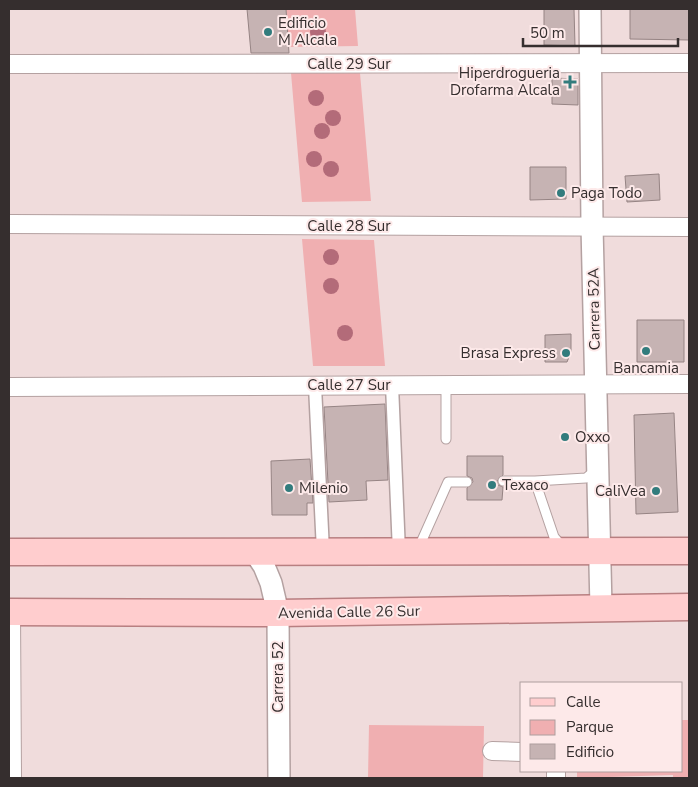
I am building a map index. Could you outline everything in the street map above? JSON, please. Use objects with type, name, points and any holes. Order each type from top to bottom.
[{"type":"main road","points":[[9,552],[689,551]]},
{"type":"main road","name":"Avenida Calle 26 Sur","points":[[10,612],[278,613],[689,607]]},
{"type":"street","name":"Carrera 52A","points":[[590,9],[596,470],[601,608]]},
{"type":"street","name":"Calle 29 Sur","points":[[9,64],[689,63]]},
{"type":"street","name":"Calle 28 Sur","points":[[9,224],[689,227]]},
{"type":"street","name":"Calle 27 Sur","points":[[9,387],[689,384]]},
{"type":"street","points":[[392,385],[408,552]]},
{"type":"street","points":[[315,386],[324,551]]},
{"type":"street","name":"Carrera 52","points":[[254,551],[264,566],[278,613],[279,778]]},
{"type":"street","points":[[10,612],[12,778]]},
{"type":"street","points":[[492,751],[520,752]]},
{"type":"lane","points":[[446,385],[446,439]]},
{"type":"lane","points":[[503,481],[586,478],[596,470]]},
{"type":"lane","points":[[535,481],[554,537],[567,552]]},
{"type":"lane","points":[[408,552],[448,482],[467,482]]},
{"type":"green space","points":[[285,9],[355,9],[358,46],[288,47]]},
{"type":"green space","points":[[291,73],[360,73],[371,201],[302,202]]},
{"type":"green space","points":[[302,239],[374,240],[385,366],[313,366]]},
{"type":"green space","points":[[683,720],[689,720],[689,778],[673,778],[673,775],[577,778],[577,772],[683,772]]},
{"type":"green space","points":[[369,725],[484,726],[483,778],[368,778]]},
{"type":"building","name":"Edificio M Alcala","points":[[247,9],[286,9],[289,53],[251,53]]},
{"type":"building","points":[[544,9],[574,9],[575,46],[544,45]]},
{"type":"building","points":[[630,9],[689,9],[689,40],[630,39]]},
{"type":"building","points":[[552,78],[578,79],[578,105],[552,104]]},
{"type":"building","points":[[530,167],[566,167],[566,199],[530,200]]},
{"type":"building","points":[[659,174],[660,200],[627,202],[625,176]]},
{"type":"building","points":[[637,320],[684,320],[684,362],[637,362]]},
{"type":"building","points":[[571,334],[571,352],[567,362],[545,362],[545,335]]},
{"type":"building","points":[[385,404],[388,480],[366,481],[367,500],[329,502],[324,407]]},
{"type":"building","points":[[674,413],[678,512],[636,514],[634,415]]},
{"type":"building","points":[[467,456],[503,456],[503,475],[497,481],[498,485],[503,487],[502,500],[467,500],[467,488],[473,482],[472,478],[467,476]]},
{"type":"building","name":"Milenio","points":[[310,459],[313,503],[307,503],[307,515],[272,515],[271,461]]},
{"type":"place","name":"Edificio M Alcala","points":[[268,32]]},
{"type":"place","name":"Hiperdrogueria Drofarma Alcala","points":[[570,82]]},
{"type":"place","name":"Paga Todo","points":[[561,193]]},
{"type":"place","name":"Bancamia","points":[[646,351]]},
{"type":"place","name":"Brasa Express","points":[[566,353]]},
{"type":"place","name":"Oxxo","points":[[565,437]]},
{"type":"place","name":"Texaco","points":[[492,485]]},
{"type":"place","name":"Milenio","points":[[289,488]]},
{"type":"place","name":"CaliVea","points":[[656,491]]}]
